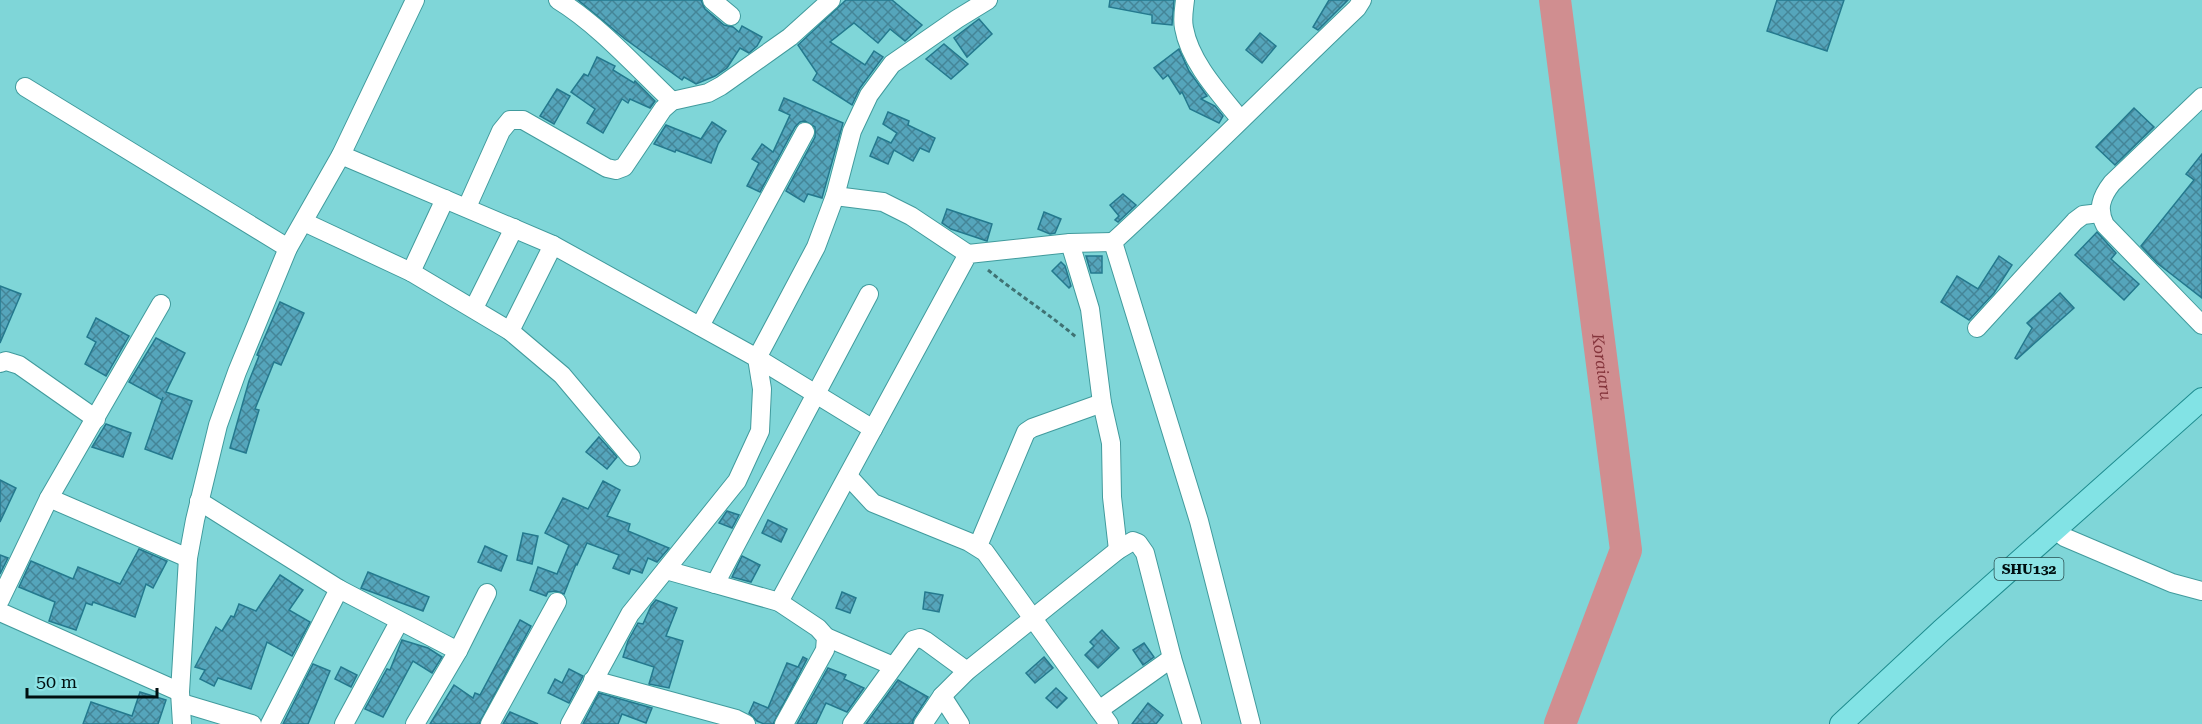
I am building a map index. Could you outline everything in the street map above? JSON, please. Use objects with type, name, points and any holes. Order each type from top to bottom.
[{"type":"main road","points":[[1841,724],[1941,631],[2202,399]]},
{"type":"main road","name":"SHU132","points":[[1855,724],[2202,414]]},
{"type":"street","points":[[182,724],[181,698],[188,558],[218,425],[237,372],[288,248],[341,155],[415,0]]},
{"type":"street","points":[[558,0],[570,7],[595,29],[672,101]]},
{"type":"street","points":[[712,0],[731,16]]},
{"type":"street","points":[[467,207],[501,131],[510,120],[523,120],[607,168],[616,170],[624,167],[629,161],[663,109],[672,101],[708,93],[721,86],[790,37],[831,0]]},
{"type":"street","points":[[570,724],[630,614],[737,481],[760,431],[762,388],[757,358],[816,247],[835,196],[852,131],[869,95],[892,64],[988,0]]},
{"type":"street","points":[[1185,0],[1184,27],[1192,51],[1218,92],[1240,119]]},
{"type":"street","points":[[835,196],[883,202],[911,216],[968,254],[1070,243],[1113,242],[1357,8],[1362,0]]},
{"type":"street","points":[[25,87],[288,248]]},
{"type":"street","points":[[2202,97],[2112,183],[2102,199],[2100,213],[2105,225],[2202,325]]},
{"type":"street","points":[[700,326],[805,132]]},
{"type":"street","points":[[341,155],[553,245],[757,358],[873,429]]},
{"type":"street","points":[[411,272],[445,199]]},
{"type":"street","points":[[1977,328],[2075,221],[2083,215],[2100,213]]},
{"type":"street","points":[[304,222],[411,272],[510,331],[562,375],[631,457]]},
{"type":"street","points":[[474,308],[514,228]]},
{"type":"street","points":[[1113,242],[1199,521],[1251,724]]},
{"type":"street","points":[[1070,243],[1090,309],[1102,403],[1111,443],[1112,497],[1118,550]]},
{"type":"street","points":[[510,331],[553,245]]},
{"type":"street","points":[[779,602],[968,254]]},
{"type":"street","points":[[715,584],[869,294]]},
{"type":"street","points":[[0,600],[49,498],[161,304]]},
{"type":"street","points":[[0,363],[19,365],[96,419]]},
{"type":"street","points":[[978,546],[1026,432],[1102,403]]},
{"type":"street","points":[[848,476],[873,503],[978,546],[985,552],[1104,717],[1173,658]]},
{"type":"street","points":[[49,498],[188,558]]},
{"type":"street","points":[[200,501],[339,589],[458,651]]},
{"type":"street","points":[[2064,537],[2172,583],[2202,591]]},
{"type":"street","points":[[923,724],[942,696],[967,671],[1118,550],[1133,541],[1138,543],[1145,553],[1192,724]]},
{"type":"street","points":[[666,570],[779,602],[818,628],[826,638],[893,666]]},
{"type":"street","points":[[270,724],[339,589]]},
{"type":"street","points":[[415,724],[458,651],[487,593]]},
{"type":"street","points":[[490,724],[557,602]]},
{"type":"street","points":[[0,612],[181,698],[252,724]]},
{"type":"street","points":[[344,724],[399,622]]},
{"type":"street","points":[[784,724],[825,650],[826,638]]},
{"type":"street","points":[[852,724],[910,642],[920,638],[926,641],[967,671]]},
{"type":"street","points":[[593,680],[736,719],[746,724]]},
{"type":"street","points":[[942,696],[960,724]]},
{"type":"path","points":[[968,254],[1015,292],[1050,315],[1097,356]]},
{"type":"building","points":[[578,0],[701,0],[705,9],[724,25],[733,27],[739,32],[742,26],[762,37],[749,53],[740,48],[727,68],[696,84],[684,77],[682,80],[625,39]]},
{"type":"building","points":[[846,0],[892,0],[922,25],[905,41],[890,29],[878,43],[854,23],[830,42],[865,65],[874,51],[883,57],[860,88],[852,105],[813,80],[817,73],[798,45]]},
{"type":"building","points":[[1110,0],[1174,0],[1172,25],[1152,23],[1152,15],[1109,7]]},
{"type":"building","points":[[1329,0],[1348,0],[1318,30],[1313,27]]},
{"type":"building","points":[[1777,0],[1844,0],[1827,51],[1767,31]]},
{"type":"building","points":[[979,19],[992,34],[967,57],[954,38]]},
{"type":"building","points":[[1260,33],[1276,46],[1262,63],[1246,50]]},
{"type":"building","points":[[944,44],[968,64],[951,79],[926,59]]},
{"type":"building","points":[[1179,49],[1189,71],[1207,96],[1201,99],[1215,106],[1223,116],[1219,123],[1190,109],[1182,92],[1180,94],[1168,75],[1163,79],[1154,68]]},
{"type":"building","points":[[597,57],[615,66],[613,70],[634,83],[635,81],[655,101],[650,108],[630,99],[628,103],[622,99],[603,133],[587,123],[595,109],[571,92],[584,74],[588,76]]},
{"type":"building","points":[[557,89],[570,96],[554,124],[540,116]]},
{"type":"building","points":[[784,98],[843,123],[822,198],[808,194],[804,202],[786,191],[815,137],[815,127],[805,121],[795,127],[760,192],[747,186],[759,163],[752,159],[762,144],[773,152],[790,115],[779,110]]},
{"type":"building","points":[[2134,108],[2154,127],[2115,165],[2096,147]]},
{"type":"building","points":[[888,112],[909,121],[908,125],[935,138],[929,152],[920,148],[913,161],[894,150],[888,164],[870,156],[878,137],[891,143],[897,133],[883,124]]},
{"type":"building","points":[[712,122],[726,131],[711,163],[654,144],[666,125],[701,139]]},
{"type":"building","points":[[2202,154],[2202,298],[2157,263],[2141,246],[2194,180],[2186,174]]},
{"type":"building","points":[[1123,194],[1136,205],[1118,222],[1115,220],[1119,216],[1110,205]]},
{"type":"building","points":[[947,209],[992,224],[987,241],[951,229],[942,223]]},
{"type":"building","points":[[1044,212],[1061,219],[1055,233],[1050,234],[1038,229]]},
{"type":"building","points":[[2097,232],[2116,253],[2111,259],[2139,284],[2124,300],[2075,255]]},
{"type":"building","points":[[1086,256],[1102,256],[1102,273],[1091,273]]},
{"type":"building","points":[[1999,256],[2012,265],[1994,293],[1969,320],[1941,302],[1957,276],[1978,289]]},
{"type":"building","points":[[1061,262],[1065,266],[1071,286],[1069,288],[1052,271]]},
{"type":"building","points":[[0,286],[21,294],[0,343]]},
{"type":"building","points":[[2060,293],[2074,308],[2017,359],[2015,358],[2032,328],[2027,323]]},
{"type":"building","points":[[280,302],[304,313],[281,365],[274,362],[255,409],[259,410],[246,453],[230,448],[249,381],[259,356],[257,355]]},
{"type":"building","points":[[96,318],[129,336],[106,376],[85,364],[96,342],[87,337]]},
{"type":"building","points":[[156,338],[185,353],[166,392],[192,401],[172,459],[145,449],[162,400],[129,382]]},
{"type":"building","points":[[106,424],[131,433],[123,457],[92,447]]},
{"type":"building","points":[[599,437],[617,457],[607,469],[586,452]]},
{"type":"building","points":[[0,480],[16,488],[0,522]]},
{"type":"building","points":[[603,481],[620,490],[607,516],[630,524],[628,531],[669,548],[657,562],[648,558],[642,573],[631,569],[629,574],[613,568],[619,555],[587,543],[564,594],[556,591],[548,592],[546,596],[530,590],[538,567],[557,574],[569,545],[545,533],[563,498],[588,509]]},
{"type":"building","points":[[727,511],[739,515],[732,528],[719,523]]},
{"type":"building","points":[[768,520],[787,529],[781,542],[762,533]]},
{"type":"building","points":[[523,533],[538,536],[532,564],[517,560]]},
{"type":"building","points":[[485,546],[507,556],[501,571],[478,562]]},
{"type":"building","points":[[139,549],[167,561],[153,588],[146,584],[135,617],[93,602],[92,605],[86,603],[76,630],[49,621],[55,602],[19,587],[31,561],[73,579],[78,567],[120,584]]},
{"type":"building","points":[[0,555],[8,558],[0,574]]},
{"type":"building","points":[[742,556],[760,565],[751,582],[732,577]]},
{"type":"building","points":[[368,572],[429,597],[423,611],[361,588]]},
{"type":"building","points":[[280,575],[303,590],[289,610],[310,622],[292,656],[267,642],[251,689],[218,678],[214,686],[200,679],[205,670],[195,667],[216,627],[222,631],[231,616],[234,617],[239,604],[256,611]]},
{"type":"building","points":[[842,592],[856,598],[850,613],[836,608]]},
{"type":"building","points":[[925,592],[943,595],[939,612],[923,609]]},
{"type":"building","points":[[656,600],[677,608],[666,636],[683,641],[669,688],[649,684],[654,667],[623,657],[628,641],[638,623],[643,624]]},
{"type":"building","points":[[520,620],[531,626],[479,724],[430,724],[454,685],[473,698],[475,693],[480,695]]},
{"type":"building","points":[[1102,630],[1119,648],[1098,668],[1085,655],[1094,646],[1090,642]]},
{"type":"building","points":[[402,640],[428,648],[442,657],[432,673],[413,661],[383,717],[365,709],[387,669],[390,670]]},
{"type":"building","points":[[1144,643],[1154,657],[1143,665],[1133,650]]},
{"type":"building","points":[[803,657],[807,659],[773,724],[757,721],[749,713],[754,702],[768,708],[787,663],[798,667]]},
{"type":"building","points":[[1044,657],[1053,668],[1035,683],[1026,673]]},
{"type":"building","points":[[313,664],[330,671],[308,724],[283,724]]},
{"type":"building","points":[[341,667],[357,675],[351,687],[335,679]]},
{"type":"building","points":[[828,668],[846,675],[844,679],[864,688],[847,712],[826,703],[816,724],[797,724]]},
{"type":"building","points":[[569,669],[583,676],[569,703],[548,693],[555,679],[562,683]]},
{"type":"building","points":[[898,680],[928,697],[912,724],[866,724]]},
{"type":"building","points":[[1056,688],[1067,698],[1057,708],[1046,698]]},
{"type":"building","points":[[140,692],[166,700],[158,724],[83,724],[91,702],[132,716]]},
{"type":"building","points":[[599,693],[652,708],[646,723],[622,714],[618,724],[583,724]]},
{"type":"building","points":[[1148,703],[1163,715],[1156,724],[1132,724]]},
{"type":"building","points":[[510,712],[538,724],[503,724]]},
{"type":"waterway","name":"Koraiaru","points":[[1555,0],[1626,550],[1560,724]]}]
